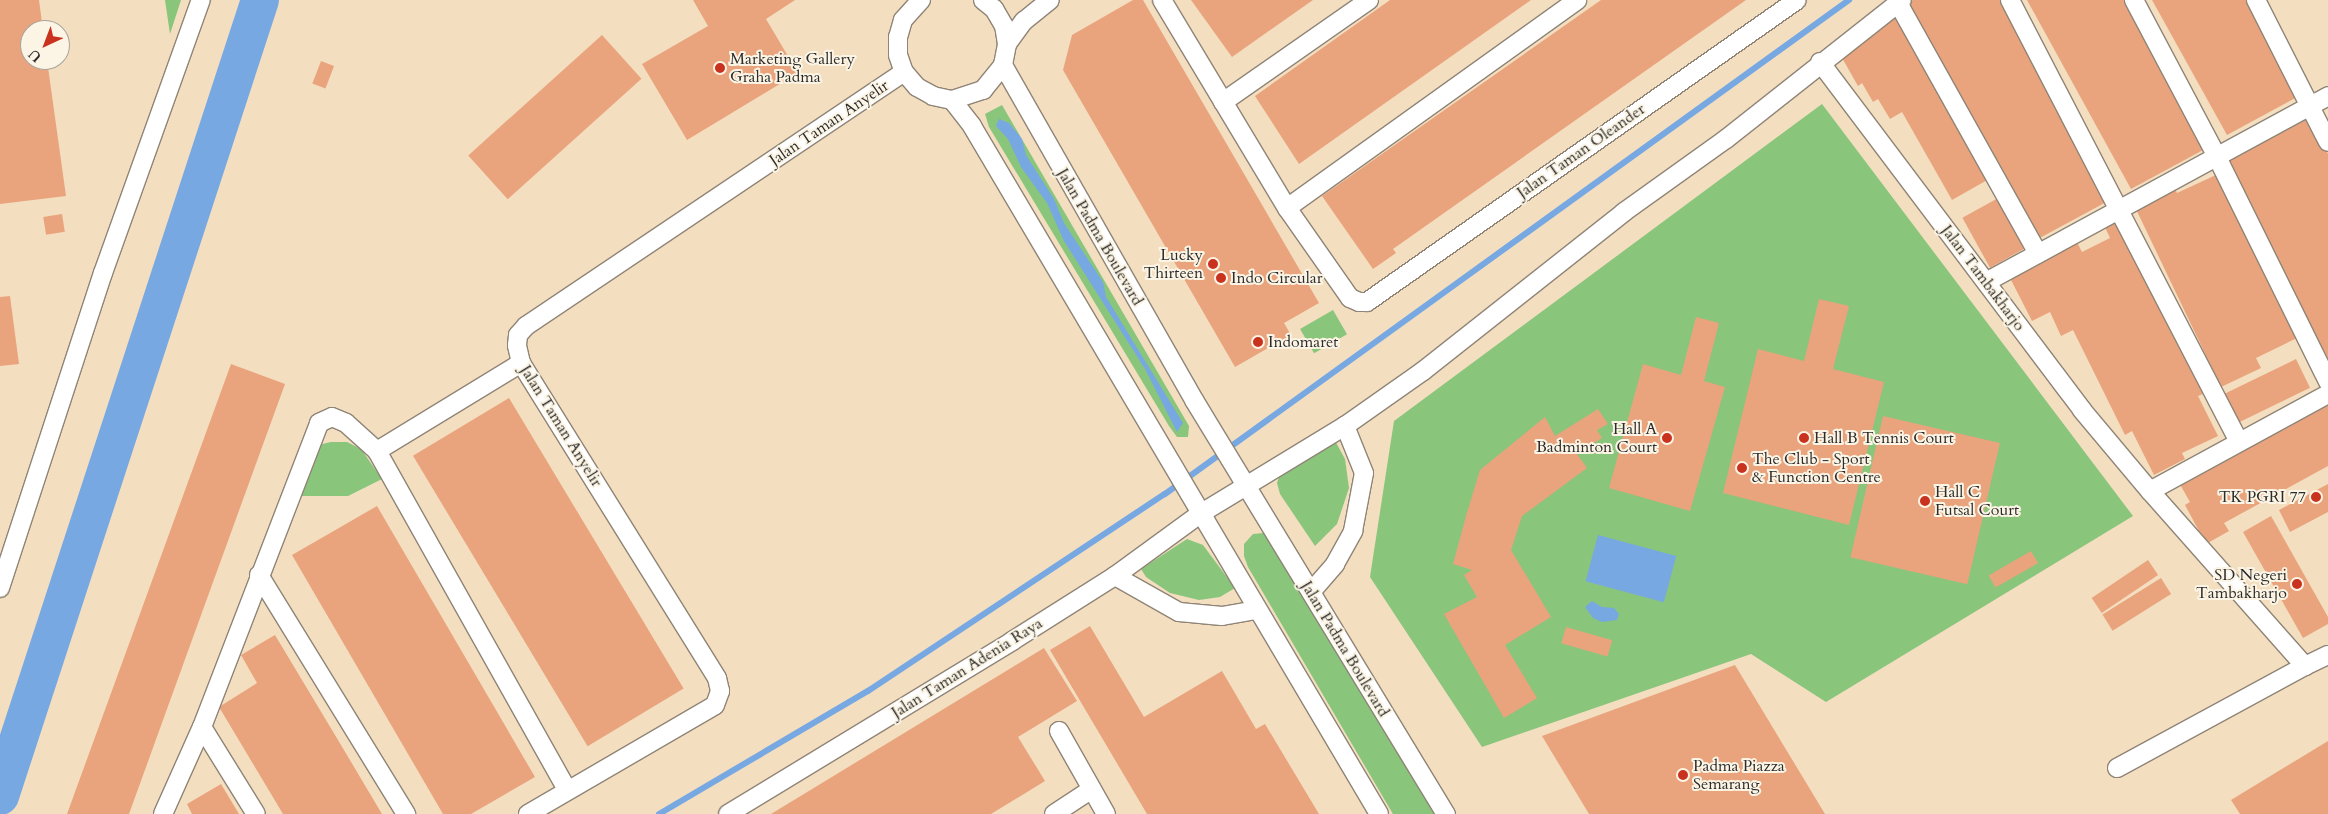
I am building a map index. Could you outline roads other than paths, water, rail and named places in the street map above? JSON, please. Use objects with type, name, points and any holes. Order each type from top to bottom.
[{"type":"street","points":[[0,588],[104,273],[201,0]]},
{"type":"street","points":[[921,0],[903,20],[898,37],[898,55],[904,72],[917,87],[933,96],[952,100],[968,97],[983,90],[1003,65],[1007,44],[1004,26],[994,9],[983,0]]},
{"type":"street","points":[[1007,44],[1024,21],[1050,0]]},
{"type":"street","points":[[1162,0],[1286,208],[1577,0]]},
{"type":"street","points":[[1223,102],[1369,0]]},
{"type":"street","name":"Jalan Taman Oleander","points":[[1286,208],[1350,298],[1367,302],[1797,0]]},
{"type":"street","points":[[2010,0],[2239,441]]},
{"type":"street","points":[[2134,0],[2217,157],[2328,382]]},
{"type":"street","points":[[2256,0],[2328,142]]},
{"type":"street","points":[[1900,2],[2038,254]]},
{"type":"street","name":"Jalan Taman Adenia Raya","points":[[728,814],[1115,576],[1200,513],[1345,426],[1423,371],[1624,212],[1726,139],[1820,62],[1900,2]]},
{"type":"street","name":"Jalan Tambakharjo","points":[[1820,62],[2082,410],[2150,492],[2305,666]]},
{"type":"street","name":"Jalan Padma Boulevard","points":[[1003,65],[1199,408],[1446,814]]},
{"type":"street","name":"Jalan Taman Anyelir","points":[[528,814],[566,790],[715,706],[720,691],[717,678],[521,363],[517,345],[518,335],[526,326],[904,72]]},
{"type":"street","points":[[1986,282],[2328,96]]},
{"type":"street","points":[[952,100],[972,126],[1379,814]]},
{"type":"street","points":[[377,451],[521,363]]},
{"type":"street","points":[[2150,492],[2239,441],[2328,394]]},
{"type":"street","points":[[163,814],[202,727],[319,423],[332,417],[346,423],[377,451],[566,790]]},
{"type":"street","points":[[1311,592],[1335,564],[1353,531],[1364,473],[1345,426]]},
{"type":"street","points":[[259,575],[406,814]]},
{"type":"street","points":[[1115,576],[1178,612],[1222,616],[1257,610]]},
{"type":"street","points":[[2117,768],[2328,655]]},
{"type":"street","points":[[202,727],[256,814]]},
{"type":"street","points":[[1060,731],[1106,814]]},
{"type":"street","points":[[1054,814],[1092,790]]},
{"type":"water","points":[[999,119],[1009,123],[1022,139],[1026,155],[1054,199],[1064,223],[1103,282],[1106,297],[1183,423],[1177,432],[1145,369],[1064,241],[1047,203],[1021,167],[1008,139],[996,126]]},
{"type":"water","points":[[1598,535],[1676,556],[1664,602],[1586,581]]},
{"type":"water","points":[[1592,601],[1602,607],[1614,608],[1619,614],[1617,620],[1602,622],[1593,618],[1585,607]]},
{"type":"waterway","points":[[0,796],[260,0]]},
{"type":"waterway","points":[[659,814],[868,691],[1165,494],[1849,0]]},
{"type":"place","name":"Marketing Gallery Graha Padma","points":[[720,68]]},
{"type":"place","name":"Lucky Thirteen","points":[[1213,264]]},
{"type":"place","name":"Indo Circular","points":[[1221,278]]},
{"type":"place","name":"Indomaret","points":[[1258,342]]},
{"type":"place","name":"Hall A Badminton Court","points":[[1667,438]]},
{"type":"place","name":"Hall B Tennis Court","points":[[1804,438]]},
{"type":"place","name":"The Club - Sport & Function Centre","points":[[1742,468]]},
{"type":"place","name":"TK PGRI 77","points":[[2316,497]]},
{"type":"place","name":"Hall C Futsal Court","points":[[1925,501]]},
{"type":"place","name":"SD Negeri Tambakharjo","points":[[2297,584]]},
{"type":"place","name":"Padma Piazza Semarang","points":[[1683,775]]}]
